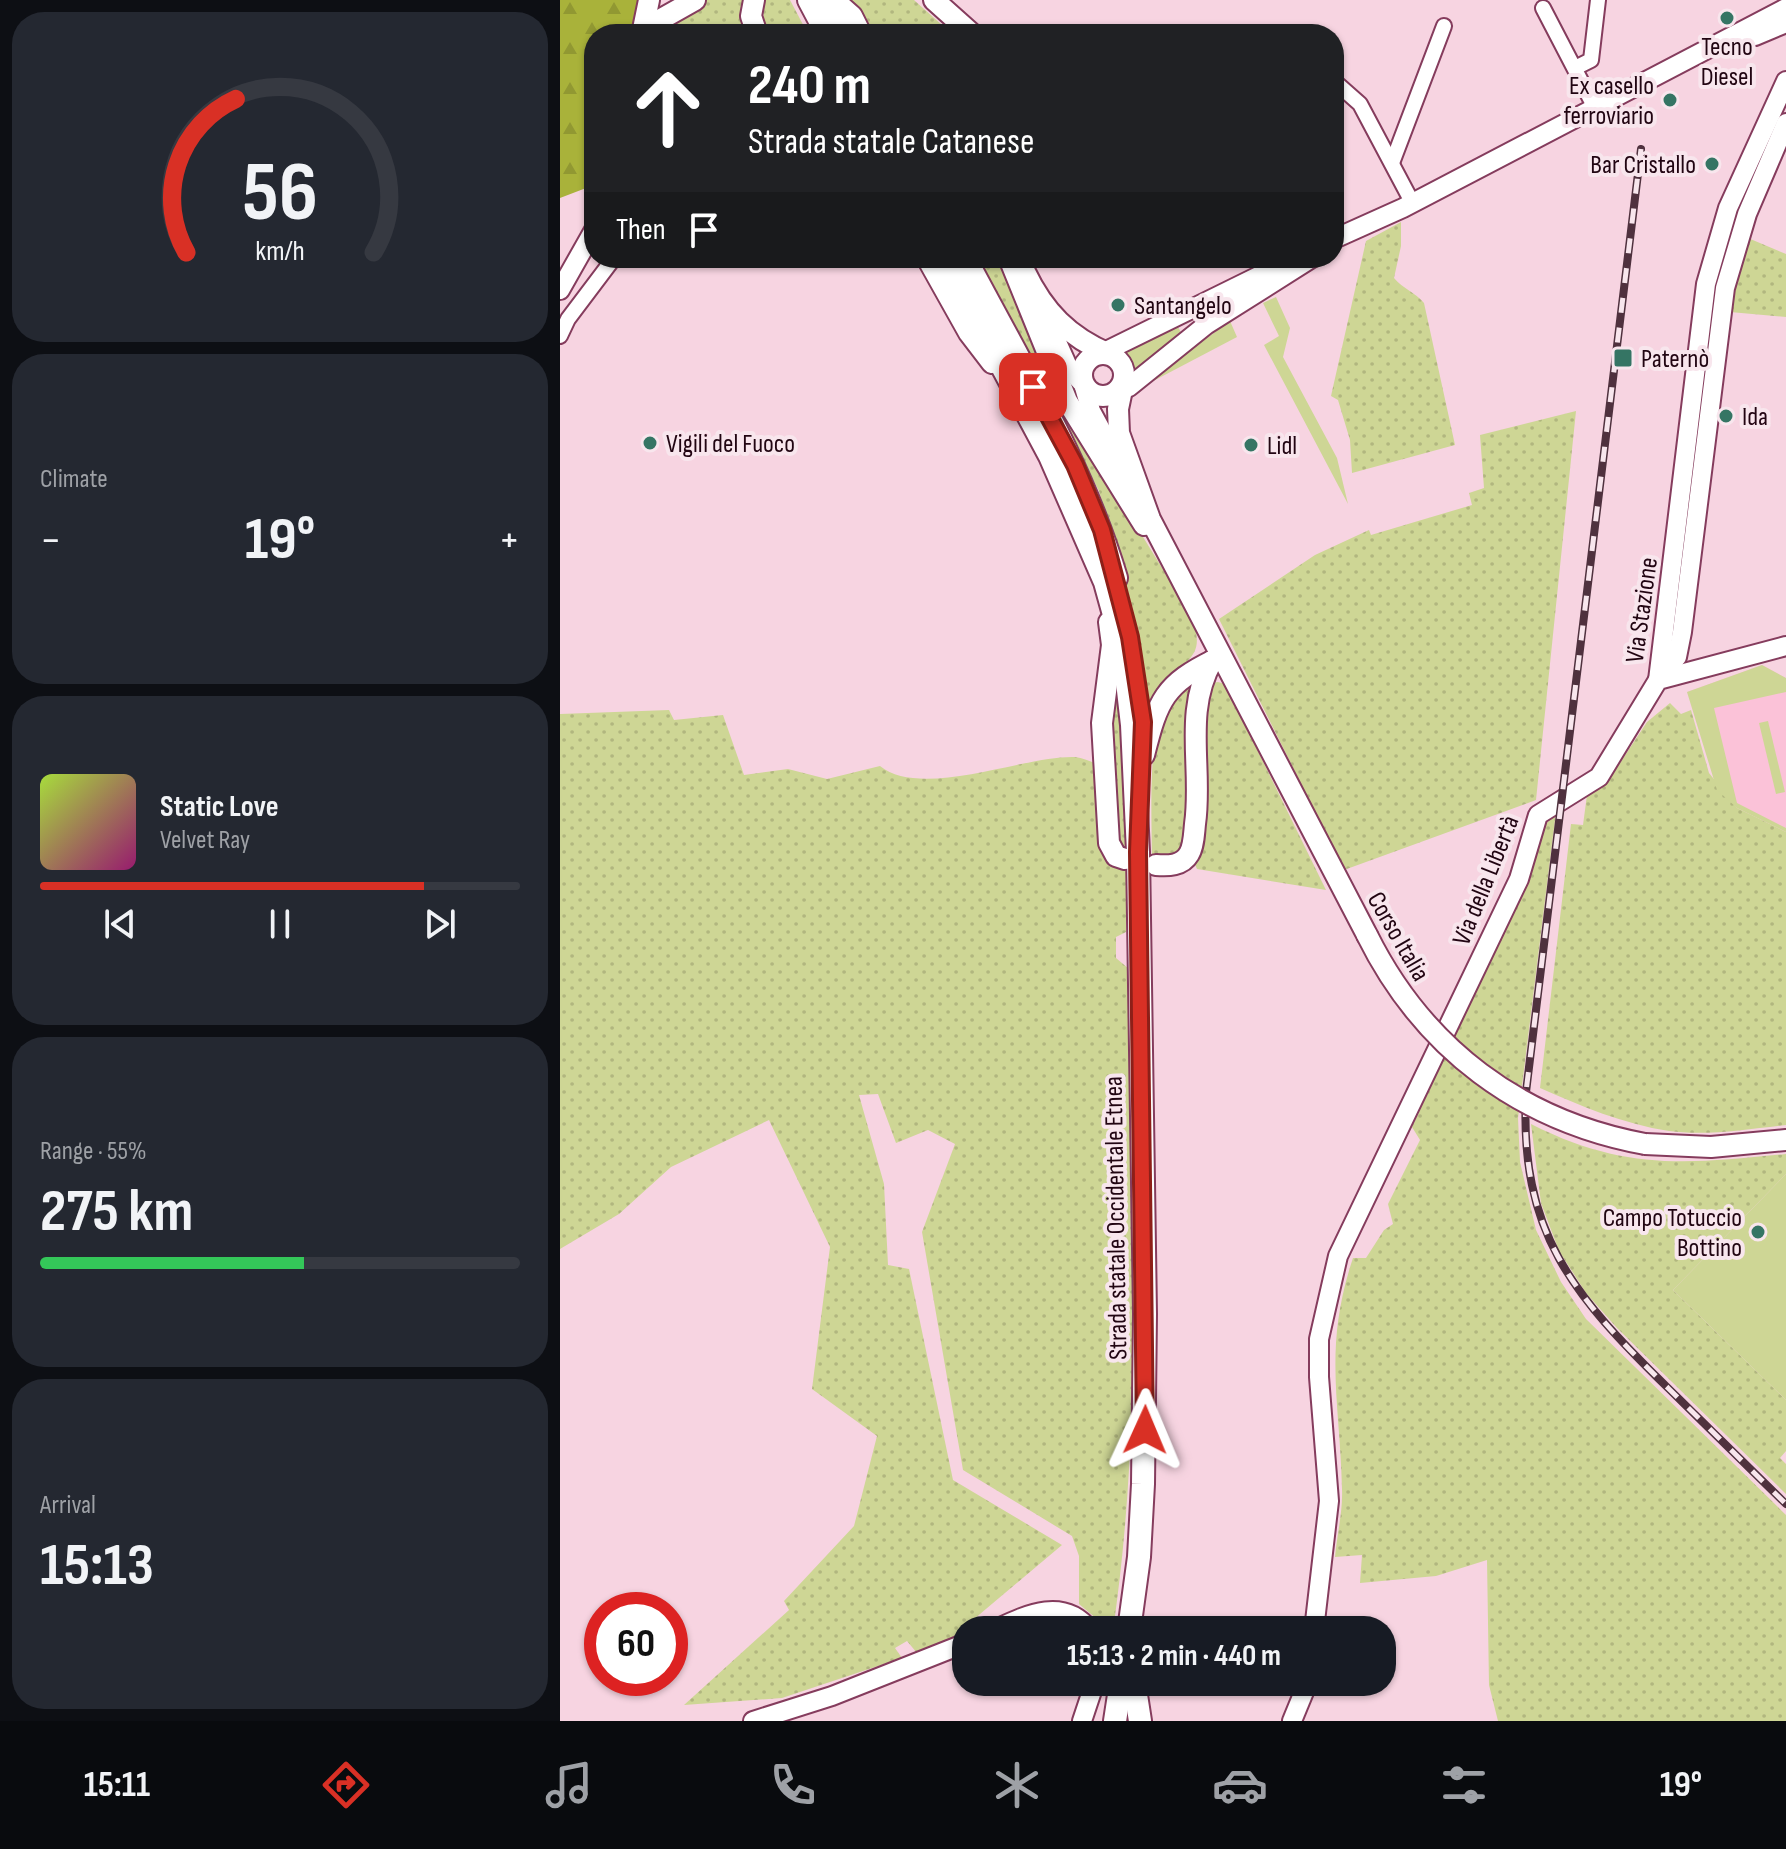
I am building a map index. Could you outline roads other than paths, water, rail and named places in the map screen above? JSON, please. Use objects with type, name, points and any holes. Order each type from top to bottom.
[{"type":"main road","points":[[645,24],[649,0]]},
{"type":"main road","points":[[654,24],[695,0]]},
{"type":"main road","points":[[754,0],[751,16],[754,24]]},
{"type":"main road","points":[[809,0],[822,24]]},
{"type":"main road","points":[[831,0],[842,24]]},
{"type":"main road","points":[[831,0],[852,16],[856,24]]},
{"type":"main road","points":[[942,3],[962,24]]},
{"type":"main road","points":[[933,268],[969,333],[1017,397]]},
{"type":"main road","points":[[949,268],[1050,456],[1105,582],[1123,647],[1132,725],[1140,859]]},
{"type":"main road","points":[[970,268],[1075,465],[1102,530],[1130,637],[1144,755],[1140,859]]},
{"type":"main road","points":[[1013,268],[1067,401],[1190,593]]},
{"type":"main road","points":[[1023,268],[1034,290],[1067,332],[1104,353],[1122,364],[1119,388],[1097,396],[1082,382],[1086,362],[1104,353]]},
{"type":"main road","name":"Corso Italia","points":[[1119,388],[1119,433],[1150,519],[1190,593],[1217,658],[1367,935],[1410,1006],[1468,1066],[1514,1098],[1564,1123],[1645,1144],[1711,1147],[1786,1140]]},
{"type":"main road","points":[[1140,859],[1179,863],[1189,856],[1198,802],[1194,728],[1198,696],[1217,658]]},
{"type":"main road","points":[[1144,755],[1157,707],[1168,689],[1183,674],[1217,658]]},
{"type":"main road","name":"Strada statale Occidentale Etnea","points":[[1132,1616],[1139,1557],[1145,1403],[1140,859]]},
{"type":"main road","points":[[1115,1721],[1119,1696]]},
{"type":"main road","points":[[1136,1696],[1140,1721]]},
{"type":"street","points":[[1575,68],[1591,60],[1598,0]]},
{"type":"street","points":[[1344,237],[1568,123],[1785,4]]},
{"type":"street","points":[[1543,8],[1595,108]]},
{"type":"street","points":[[1568,123],[1786,23]]},
{"type":"street","points":[[1392,163],[1444,26]]},
{"type":"street","name":"Via Stazione","points":[[1658,680],[1706,284],[1733,195],[1786,81]]},
{"type":"street","points":[[1344,90],[1360,104],[1412,202]]},
{"type":"street","name":"Via Stazione","points":[[1658,680],[1677,657],[1682,632],[1725,288],[1747,214],[1786,123]]},
{"type":"street","points":[[560,290],[584,249]]},
{"type":"street","points":[[576,264],[584,257]]},
{"type":"street","points":[[560,336],[568,319],[606,268]]},
{"type":"street","points":[[1104,353],[1274,268]]},
{"type":"street","points":[[1119,388],[1206,325],[1296,268]]},
{"type":"street","points":[[1034,290],[1069,369],[1082,382],[1091,411],[1150,519]]},
{"type":"street","points":[[1658,680],[1786,646]]},
{"type":"street","name":"Via della Libertà","points":[[1316,1616],[1329,1501],[1319,1377],[1321,1327],[1347,1233],[1519,879],[1534,821],[1551,804],[1599,777],[1658,680]]},
{"type":"street","points":[[1029,1616],[1041,1611],[1059,1610],[1074,1616]]},
{"type":"street","points":[[753,1721],[832,1696],[952,1649]]},
{"type":"street","points":[[1082,1721],[1090,1696]]},
{"type":"street","points":[[1292,1721],[1302,1696]]},
{"type":"railway","points":[[1641,149],[1526,1092],[1526,1141],[1532,1185],[1543,1223],[1579,1291],[1634,1354],[1786,1504]]},
{"type":"place","name":"Tecno Diesel","points":[[1727,18]]},
{"type":"place","name":"Ex casello ferroviario","points":[[1670,100]]},
{"type":"place","name":"Bar Cristallo","points":[[1712,164]]},
{"type":"place","name":"Santangelo","points":[[1118,305]]},
{"type":"place","name":"Paternò","points":[[1623,358]]},
{"type":"place","name":"Ida","points":[[1726,416]]},
{"type":"place","name":"Vigili del Fuoco","points":[[650,443]]},
{"type":"place","name":"Lidl","points":[[1251,445]]},
{"type":"place","name":"Campo Totuccio Bottino","points":[[1758,1232]]}]
